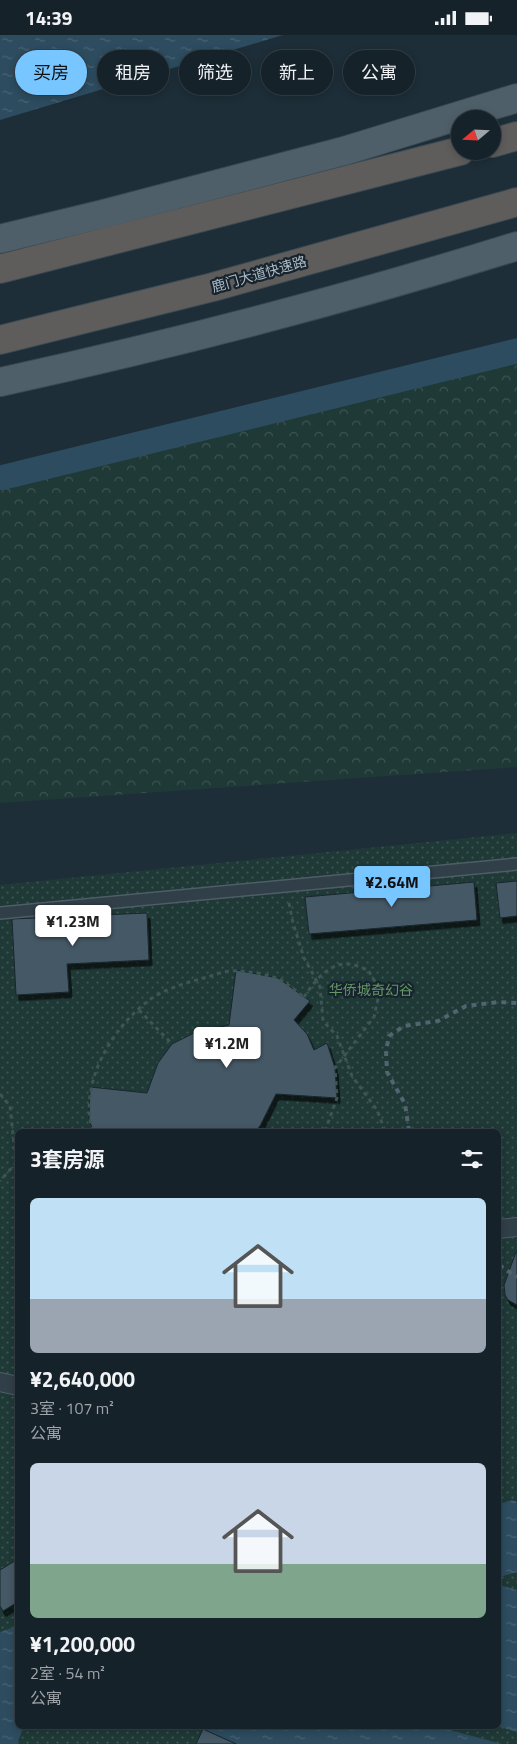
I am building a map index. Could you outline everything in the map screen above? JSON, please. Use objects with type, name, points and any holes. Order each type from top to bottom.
[{"type":"highway","points":[[501,140],[517,136]]},
{"type":"highway","points":[[0,269],[451,153]]},
{"type":"highway","name":"鹿门大道快速路","points":[[0,340],[213,287],[517,202]]},
{"type":"main road","points":[[0,239],[344,151],[517,99]]},
{"type":"main road","points":[[0,382],[227,329],[407,281],[517,246]]},
{"type":"street","points":[[501,1229],[517,1227]]},
{"type":"street","points":[[0,1382],[15,1385]]},
{"type":"lane","points":[[0,913],[517,864]]},
{"type":"path","points":[[286,886],[304,958],[320,987],[323,1021],[336,1036],[352,1076],[377,1110],[384,1129]]},
{"type":"path","points":[[92,1129],[89,1119],[90,1087],[102,1056],[124,1024],[148,1001],[179,985],[236,970],[278,978],[304,997],[316,980],[332,967],[348,964],[368,970],[380,990],[374,1017],[335,1068],[337,1098],[326,1129]]},
{"type":"path","points":[[139,1010],[172,1043]]},
{"type":"path","points":[[0,1094],[10,1105],[15,1153]]},
{"type":"path","points":[[0,1181],[15,1164]]},
{"type":"green space","points":[[517,353],[517,767],[0,803],[0,491]]},
{"type":"green space","name":"华侨城奇幻谷","points":[[517,833],[517,1744],[0,1744],[0,885]]},
{"type":"water","points":[[0,35],[283,35],[233,50],[179,50],[179,66],[169,69],[169,50],[97,50],[97,91],[87,94],[87,50],[15,50],[15,95],[83,95],[0,120]]},
{"type":"water","points":[[513,1500],[517,1502],[517,1572],[501,1576],[501,1503]]},
{"type":"water","points":[[501,1586],[517,1590],[517,1732],[501,1727]]},
{"type":"water","points":[[15,1627],[15,1729],[23,1729],[17,1744],[0,1744],[0,1632]]},
{"type":"water","points":[[204,1729],[446,1729],[502,1744],[236,1744]]},
{"type":"building","points":[[517,881],[517,916],[500,918],[496,883]]},
{"type":"building","points":[[474,882],[477,920],[309,934],[305,897]]},
{"type":"building","points":[[147,913],[149,960],[67,964],[69,992],[16,995],[12,919]]},
{"type":"building","points":[[236,970],[278,978],[310,1001],[294,1020],[307,1034],[314,1050],[327,1043],[335,1068],[337,1098],[276,1094],[258,1129],[92,1129],[89,1119],[90,1087],[147,1093],[158,1063],[172,1044],[194,1033],[229,1025]]},
{"type":"building","points":[[516,1252],[517,1305],[508,1300],[505,1295],[504,1285]]},
{"type":"building","points":[[15,1561],[15,1604],[3,1611],[0,1606],[0,1570]]},
{"type":"building","points":[[203,1729],[236,1744],[196,1744]]},
{"type":"waterway","points":[[0,478],[517,351]]},
{"type":"railway","points":[[409,1129],[405,1104],[387,1072],[386,1051],[389,1036],[404,1026],[438,1021],[466,1006],[499,1002],[517,1003]]},
{"type":"railway","points":[[501,1266],[517,1277]]}]
